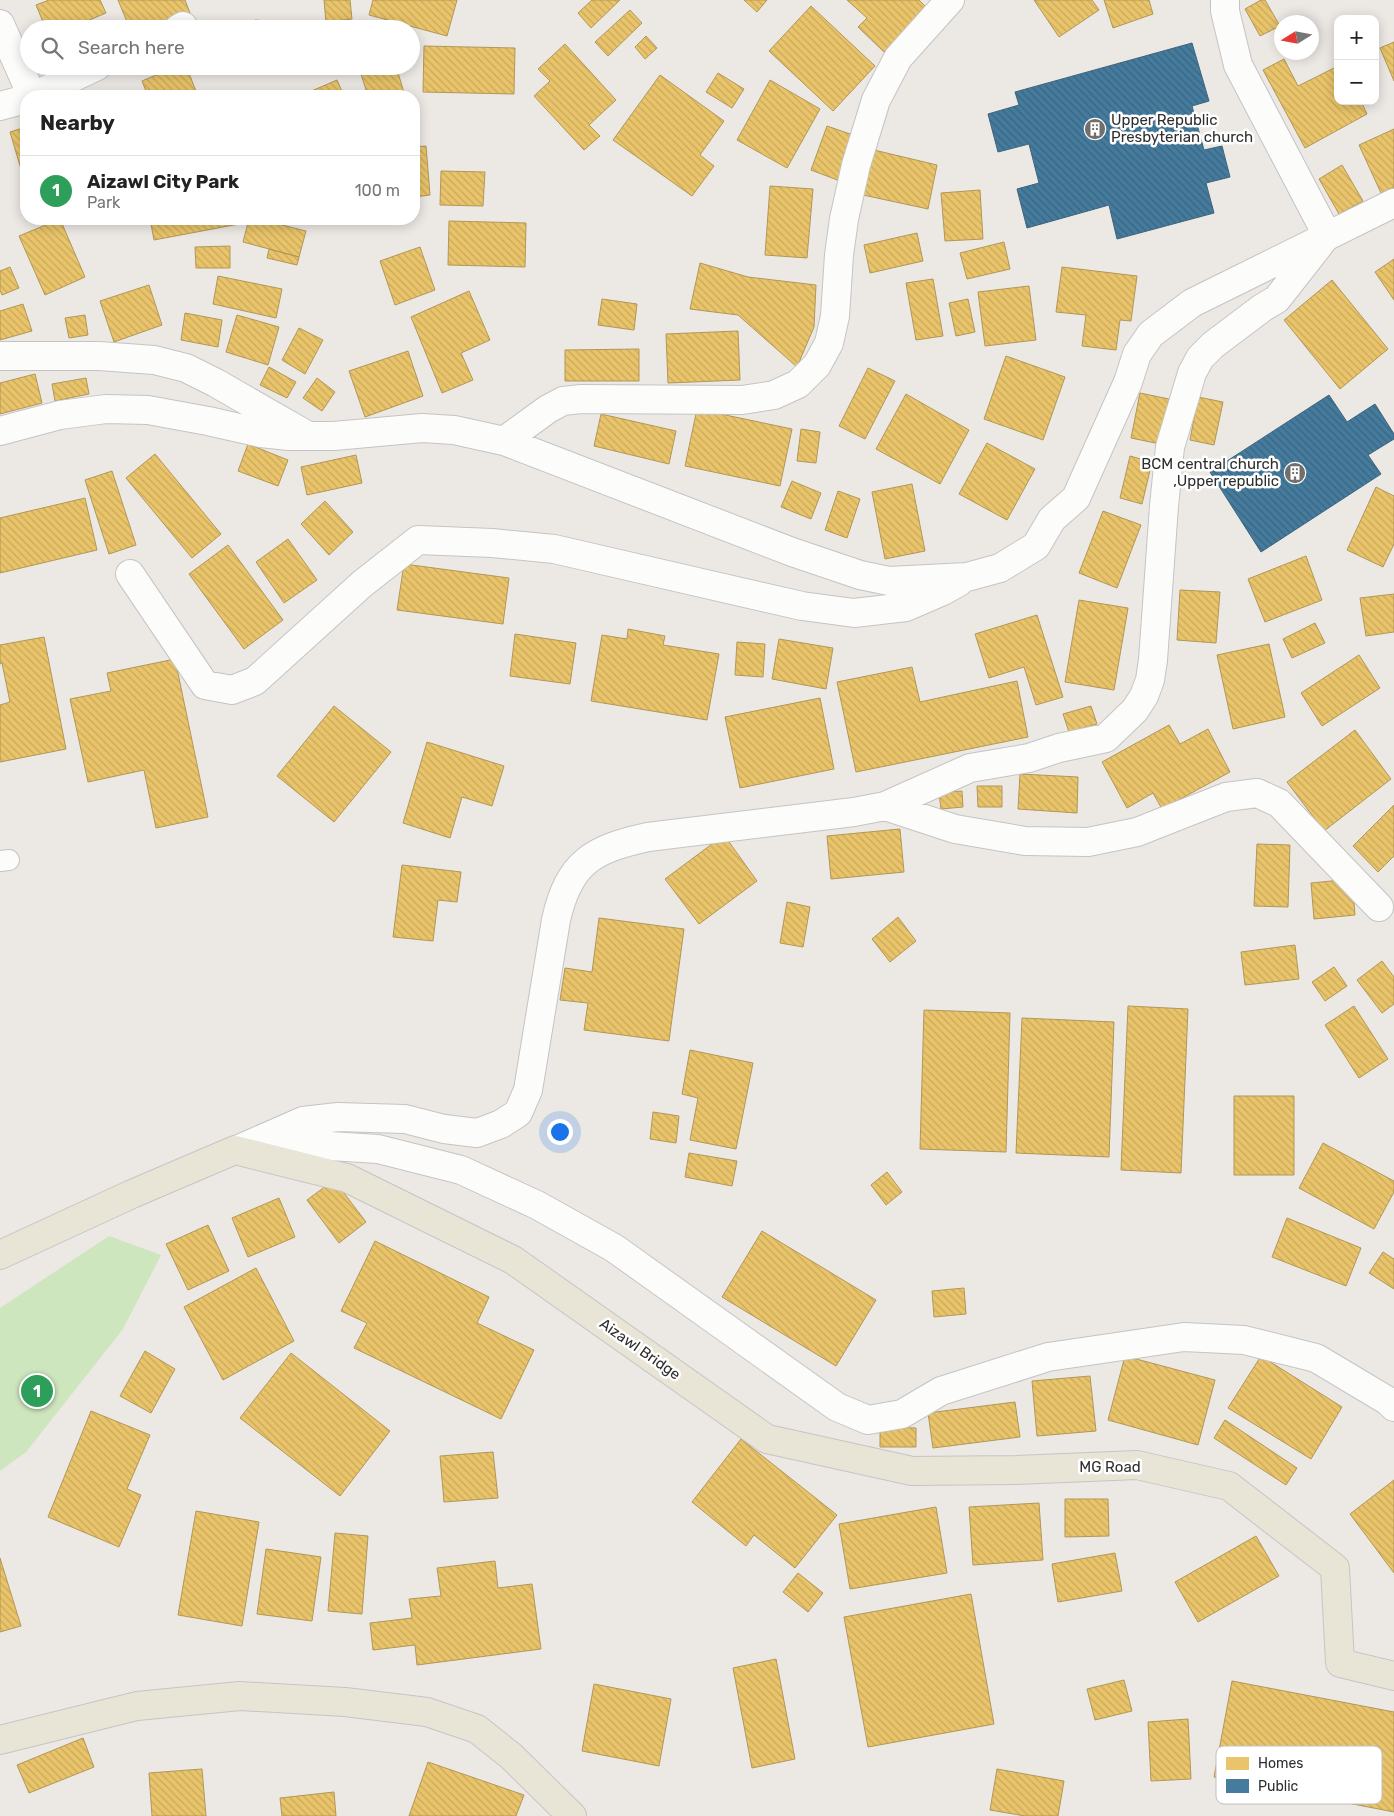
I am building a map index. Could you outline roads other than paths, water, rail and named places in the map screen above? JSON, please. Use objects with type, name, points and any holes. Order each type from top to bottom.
[{"type":"main road","points":[[0,1255],[132,1194],[235,1150]]},
{"type":"main road","name":"Aizawl Bridge","points":[[235,1150],[346,1178],[513,1260],[767,1439]]},
{"type":"main road","name":"MG Road","points":[[767,1439],[912,1471],[1016,1470],[1137,1465],[1229,1486],[1335,1568],[1340,1663],[1394,1676]]},
{"type":"main road","points":[[0,1740],[137,1706],[240,1696],[345,1702],[426,1712],[477,1729],[511,1756],[572,1816]]},
{"type":"street","points":[[504,441],[548,409],[563,401],[581,398],[742,400],[774,395],[798,384],[817,365],[829,343],[835,316],[839,255],[844,219],[856,165],[876,100],[898,58],[949,0]]},
{"type":"street","points":[[1225,0],[1224,11],[1238,65],[1327,235]]},
{"type":"street","points":[[0,24],[20,68]]},
{"type":"street","points":[[23,75],[30,90]]},
{"type":"street","points":[[46,90],[78,75]]},
{"type":"street","points":[[0,106],[20,101]]},
{"type":"street","points":[[0,431],[60,415],[106,409],[148,410],[260,433],[289,436],[371,433],[422,428],[454,430],[504,441],[792,552],[860,575],[889,581],[967,577],[1000,568],[1036,546],[1052,519],[1076,498],[1128,382],[1138,354],[1151,334],[1192,303],[1394,203]]},
{"type":"street","points":[[235,1150],[303,1121],[338,1117],[405,1119],[444,1129],[477,1133],[501,1124],[518,1113],[528,1090],[561,897],[568,882],[582,864],[600,851],[648,837],[854,812],[885,806],[970,768],[1029,758],[1059,748],[1106,738],[1135,710],[1144,696],[1150,680],[1170,448],[1192,373],[1200,358],[1213,346],[1262,308],[1277,299],[1327,235]]},
{"type":"street","points":[[0,356],[99,356],[154,360],[186,368],[309,436]]},
{"type":"street","points":[[130,574],[205,685],[232,690],[255,681],[362,584],[418,540],[492,543],[554,549],[802,606],[854,613],[906,607],[943,592],[967,577]]},
{"type":"street","points":[[885,806],[955,829],[1025,841],[1088,842],[1137,832],[1226,797],[1257,793],[1279,803],[1379,907]]},
{"type":"street","points":[[235,1150],[314,1145],[378,1149],[461,1170],[538,1205],[614,1248],[837,1407],[868,1420],[902,1414],[941,1392],[1048,1357],[1184,1337],[1244,1340],[1316,1358],[1388,1401],[1394,1407]]},
{"type":"place","name":"Upper Republic Presbyterian church","points":[[1095,129]]},
{"type":"place","name":"BCM central church ,Upper republic","points":[[1295,473]]},
{"type":"place","name":"Aizawl City Park","points":[[37,1391]]}]
